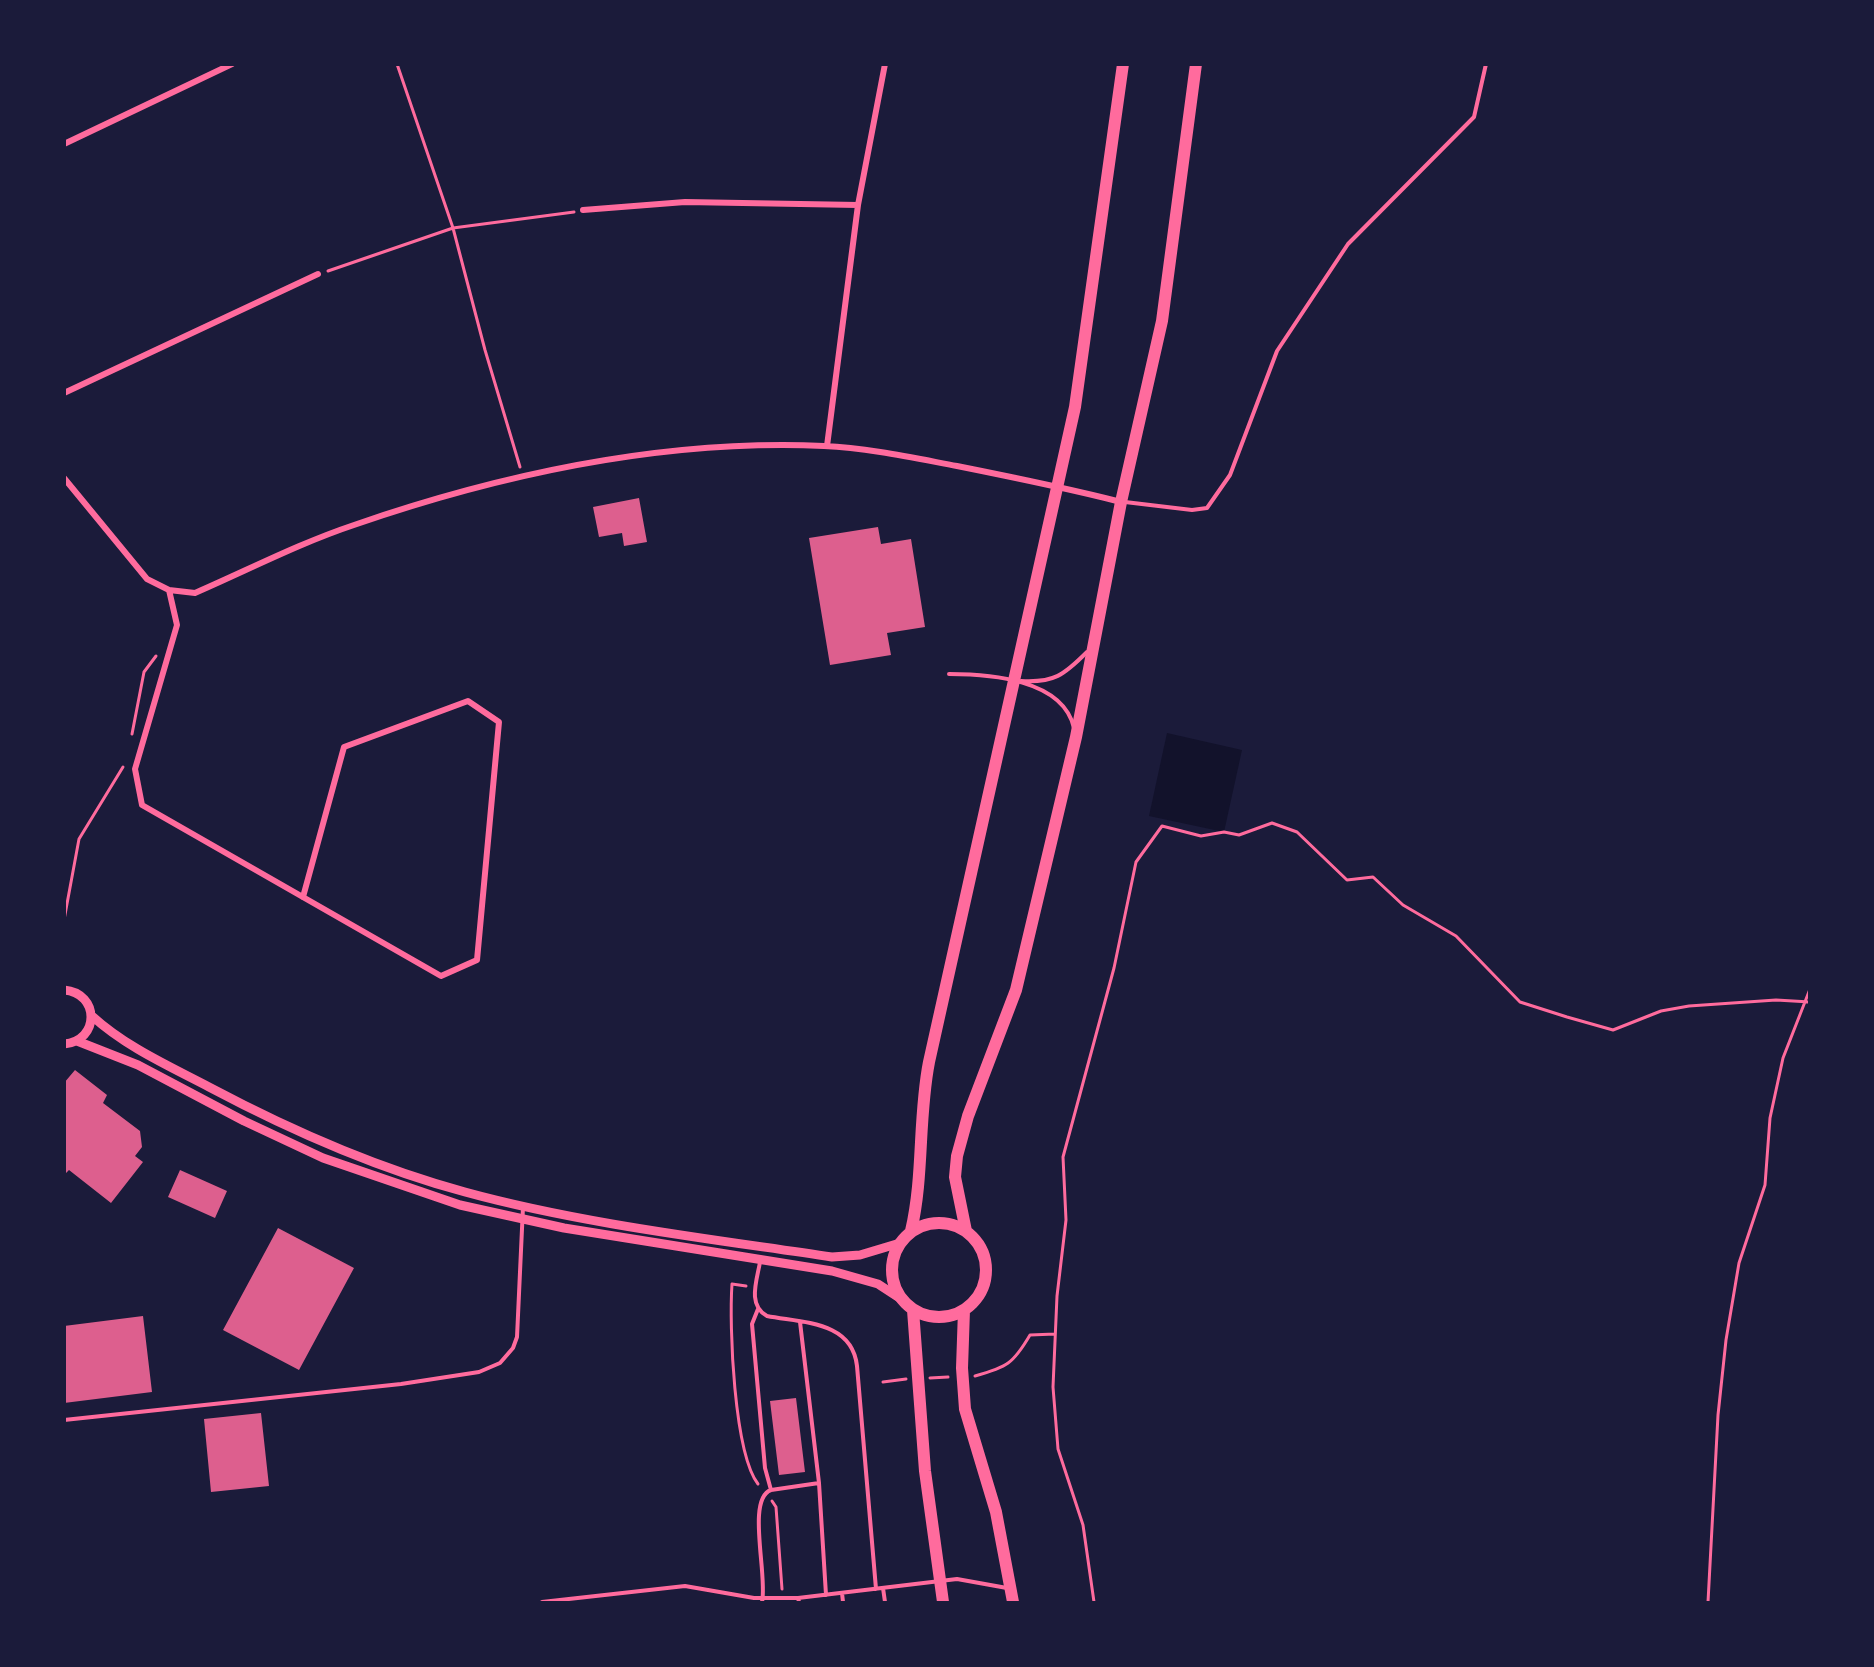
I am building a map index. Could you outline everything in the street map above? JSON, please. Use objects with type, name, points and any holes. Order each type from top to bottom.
[{"type":"main road","points":[[911,1232],[916,1209],[923,1095],[1075,407],[1123,64]]},
{"type":"main road","points":[[966,1231],[955,1177],[957,1156],[968,1116],[1016,990],[1076,737],[1121,502],[1162,321],[1196,64]]},
{"type":"main road","points":[[938,1223],[953,1225],[966,1231],[977,1242],[984,1256],[986,1271],[979,1293],[964,1310],[948,1316],[930,1316],[913,1310],[901,1299],[894,1286],[891,1271],[893,1257],[900,1243],[911,1232],[924,1225],[938,1223]]},
{"type":"main road","points":[[913,1310],[925,1471],[943,1602]]},
{"type":"main road","points":[[964,1310],[965,1408],[996,1512],[1013,1602]]},
{"type":"street","points":[[64,144],[232,64]]},
{"type":"street","points":[[827,446],[858,205],[885,64]]},
{"type":"street","points":[[583,210],[685,202],[858,205]]},
{"type":"street","points":[[64,393],[318,274]]},
{"type":"street","points":[[64,478],[147,579],[169,590],[195,593],[352,525],[523,474],[641,454],[758,445],[827,446],[918,459],[1056,486],[1121,502]]},
{"type":"street","points":[[169,590],[177,625],[135,770],[142,805],[441,976],[477,960],[499,722],[468,701],[344,747],[303,897]]},
{"type":"street","points":[[64,990],[82,995],[89,1005],[92,1016],[108,1031],[250,1109],[328,1145],[464,1192],[523,1206],[832,1257],[860,1255],[900,1243]]},
{"type":"street","points":[[64,1044],[77,1041],[87,1033],[92,1016]]},
{"type":"street","points":[[77,1041],[138,1065],[244,1121],[323,1158],[460,1205],[523,1220],[861,1278],[879,1284],[901,1299]]},
{"type":"lane","points":[[1121,502],[1192,510],[1207,508],[1230,476],[1277,351],[1348,244],[1474,117],[1486,64]]},
{"type":"lane","points":[[1014,681],[1044,682],[1072,668],[1093,647]]},
{"type":"lane","points":[[949,674],[990,674],[1042,691],[1059,702],[1072,718],[1076,737]]},
{"type":"lane","points":[[64,1420],[402,1384],[492,1368],[508,1356],[517,1337],[523,1206]]},
{"type":"lane","points":[[760,1261],[755,1301],[758,1309],[767,1316],[838,1332],[848,1341],[856,1357],[876,1589]]},
{"type":"lane","points":[[758,1309],[752,1324],[765,1468],[771,1490]]},
{"type":"lane","points":[[800,1322],[819,1484],[826,1595]]},
{"type":"lane","points":[[762,1602],[765,1578],[758,1514],[760,1501],[766,1492],[771,1490],[819,1484]]},
{"type":"lane","points":[[542,1602],[685,1586],[754,1598],[798,1600],[940,1581],[977,1581],[1011,1589]]},
{"type":"lane","points":[[883,1588],[885,1602]]},
{"type":"lane","points":[[842,1593],[843,1602]]},
{"type":"path","points":[[397,64],[453,228],[485,350],[523,474]]},
{"type":"path","points":[[318,274],[453,228],[553,217],[583,210]]},
{"type":"path","points":[[131,739],[144,672],[158,653]]},
{"type":"path","points":[[64,920],[79,839],[126,762]]},
{"type":"path","points":[[1094,1602],[1083,1525],[1058,1449],[1053,1387],[1055,1334],[1066,1220],[1063,1157],[1114,968],[1136,862],[1162,826],[1201,836],[1224,832],[1239,835],[1272,823],[1297,832],[1347,880],[1373,877],[1403,905],[1456,936],[1520,1002],[1613,1030],[1661,1011],[1689,1006],[1776,1000],[1808,1002]]},
{"type":"path","points":[[1708,1602],[1718,1415],[1726,1340],[1739,1263],[1765,1185],[1770,1118],[1783,1058],[1808,1002],[1809,989]]},
{"type":"path","points":[[756,1287],[732,1284],[729,1323],[736,1397],[749,1471],[777,1507],[783,1590]]},
{"type":"path","points":[[883,1382],[963,1376],[1005,1368],[1017,1357],[1030,1335],[1055,1334]]},
{"type":"shaded area","points":[[1167,733],[1242,750],[1224,832],[1149,816]]},
{"type":"building","points":[[639,498],[647,542],[624,546],[622,533],[599,537],[593,507]]},
{"type":"building","points":[[878,527],[881,544],[911,539],[925,627],[887,633],[891,655],[830,665],[809,538]]},
{"type":"building","points":[[75,1070],[107,1095],[103,1103],[140,1131],[142,1147],[135,1156],[143,1162],[111,1203],[69,1170],[64,1175],[64,1083]]},
{"type":"building","points":[[180,1170],[227,1191],[215,1218],[168,1197]]},
{"type":"building","points":[[278,1228],[354,1268],[299,1370],[223,1330]]},
{"type":"building","points":[[143,1316],[152,1392],[64,1403],[64,1326]]},
{"type":"building","points":[[796,1398],[805,1472],[779,1475],[770,1401]]},
{"type":"building","points":[[261,1413],[269,1486],[211,1492],[204,1419]]}]
